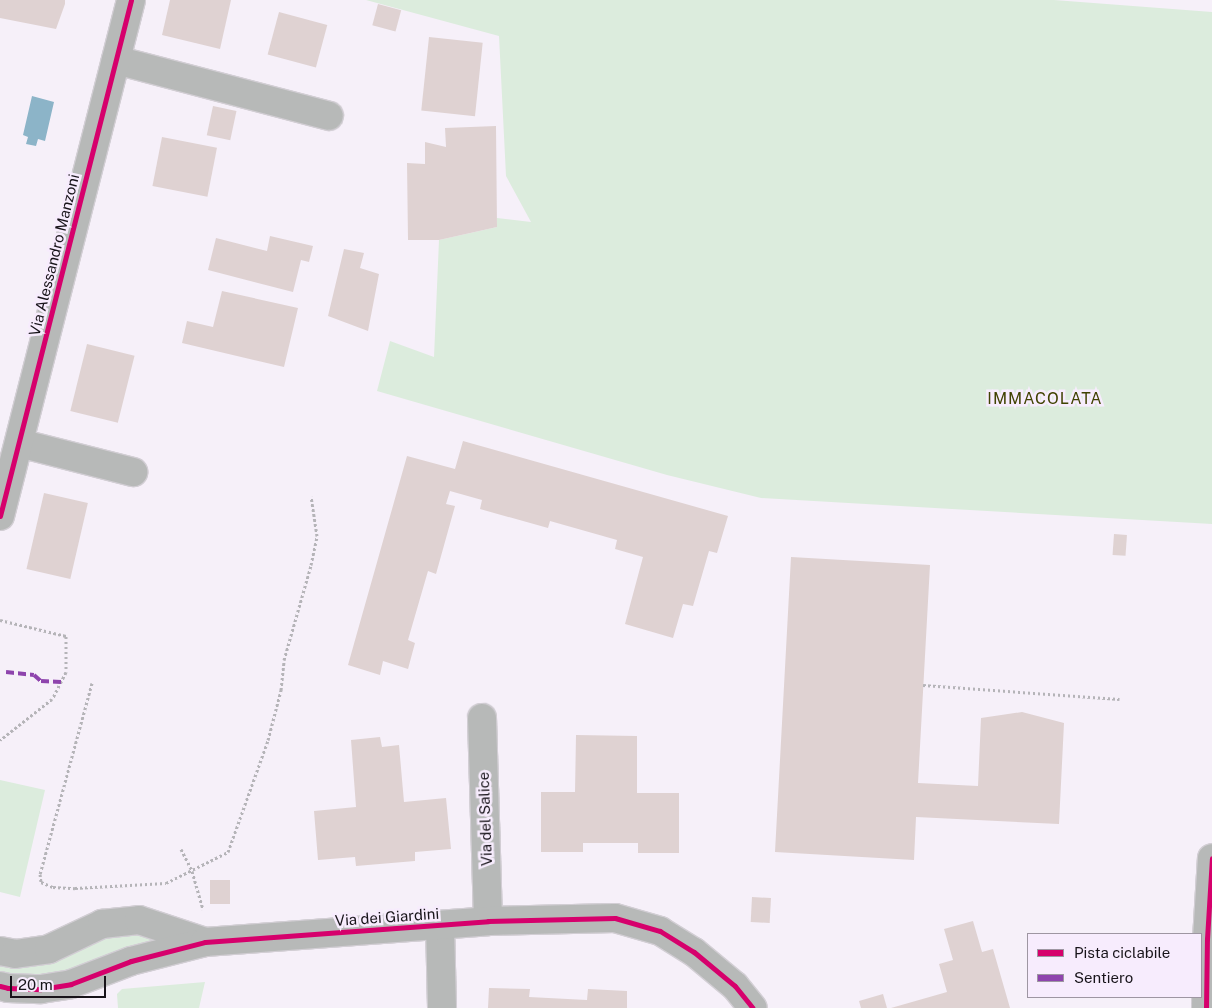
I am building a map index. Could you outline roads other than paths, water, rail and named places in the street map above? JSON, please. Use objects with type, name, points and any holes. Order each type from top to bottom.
[{"type":"street","name":"Via Alessandro Manzoni","points":[[0,516],[131,0]]},
{"type":"street","points":[[116,60],[329,116]]},
{"type":"street","points":[[19,443],[132,472]]},
{"type":"street","name":"Via del Salice","points":[[482,718],[488,921]]},
{"type":"street","points":[[1206,1008],[1212,858]]},
{"type":"street","name":"Via dei Giardini","points":[[0,986],[41,989],[71,984],[131,961],[205,942],[488,921],[615,918],[660,930],[694,952],[735,986],[753,1008]]},
{"type":"street","name":"Via dei Giardini","points":[[0,951],[15,954],[50,949],[102,924],[139,920],[205,942]]},
{"type":"street","points":[[440,925],[442,1008]]},
{"type":"water","points":[[32,96],[54,102],[45,141],[38,139],[36,146],[26,144],[28,137],[23,135]]},
{"type":"district","name":"IMMACOLATA","points":[[1045,399]]}]
